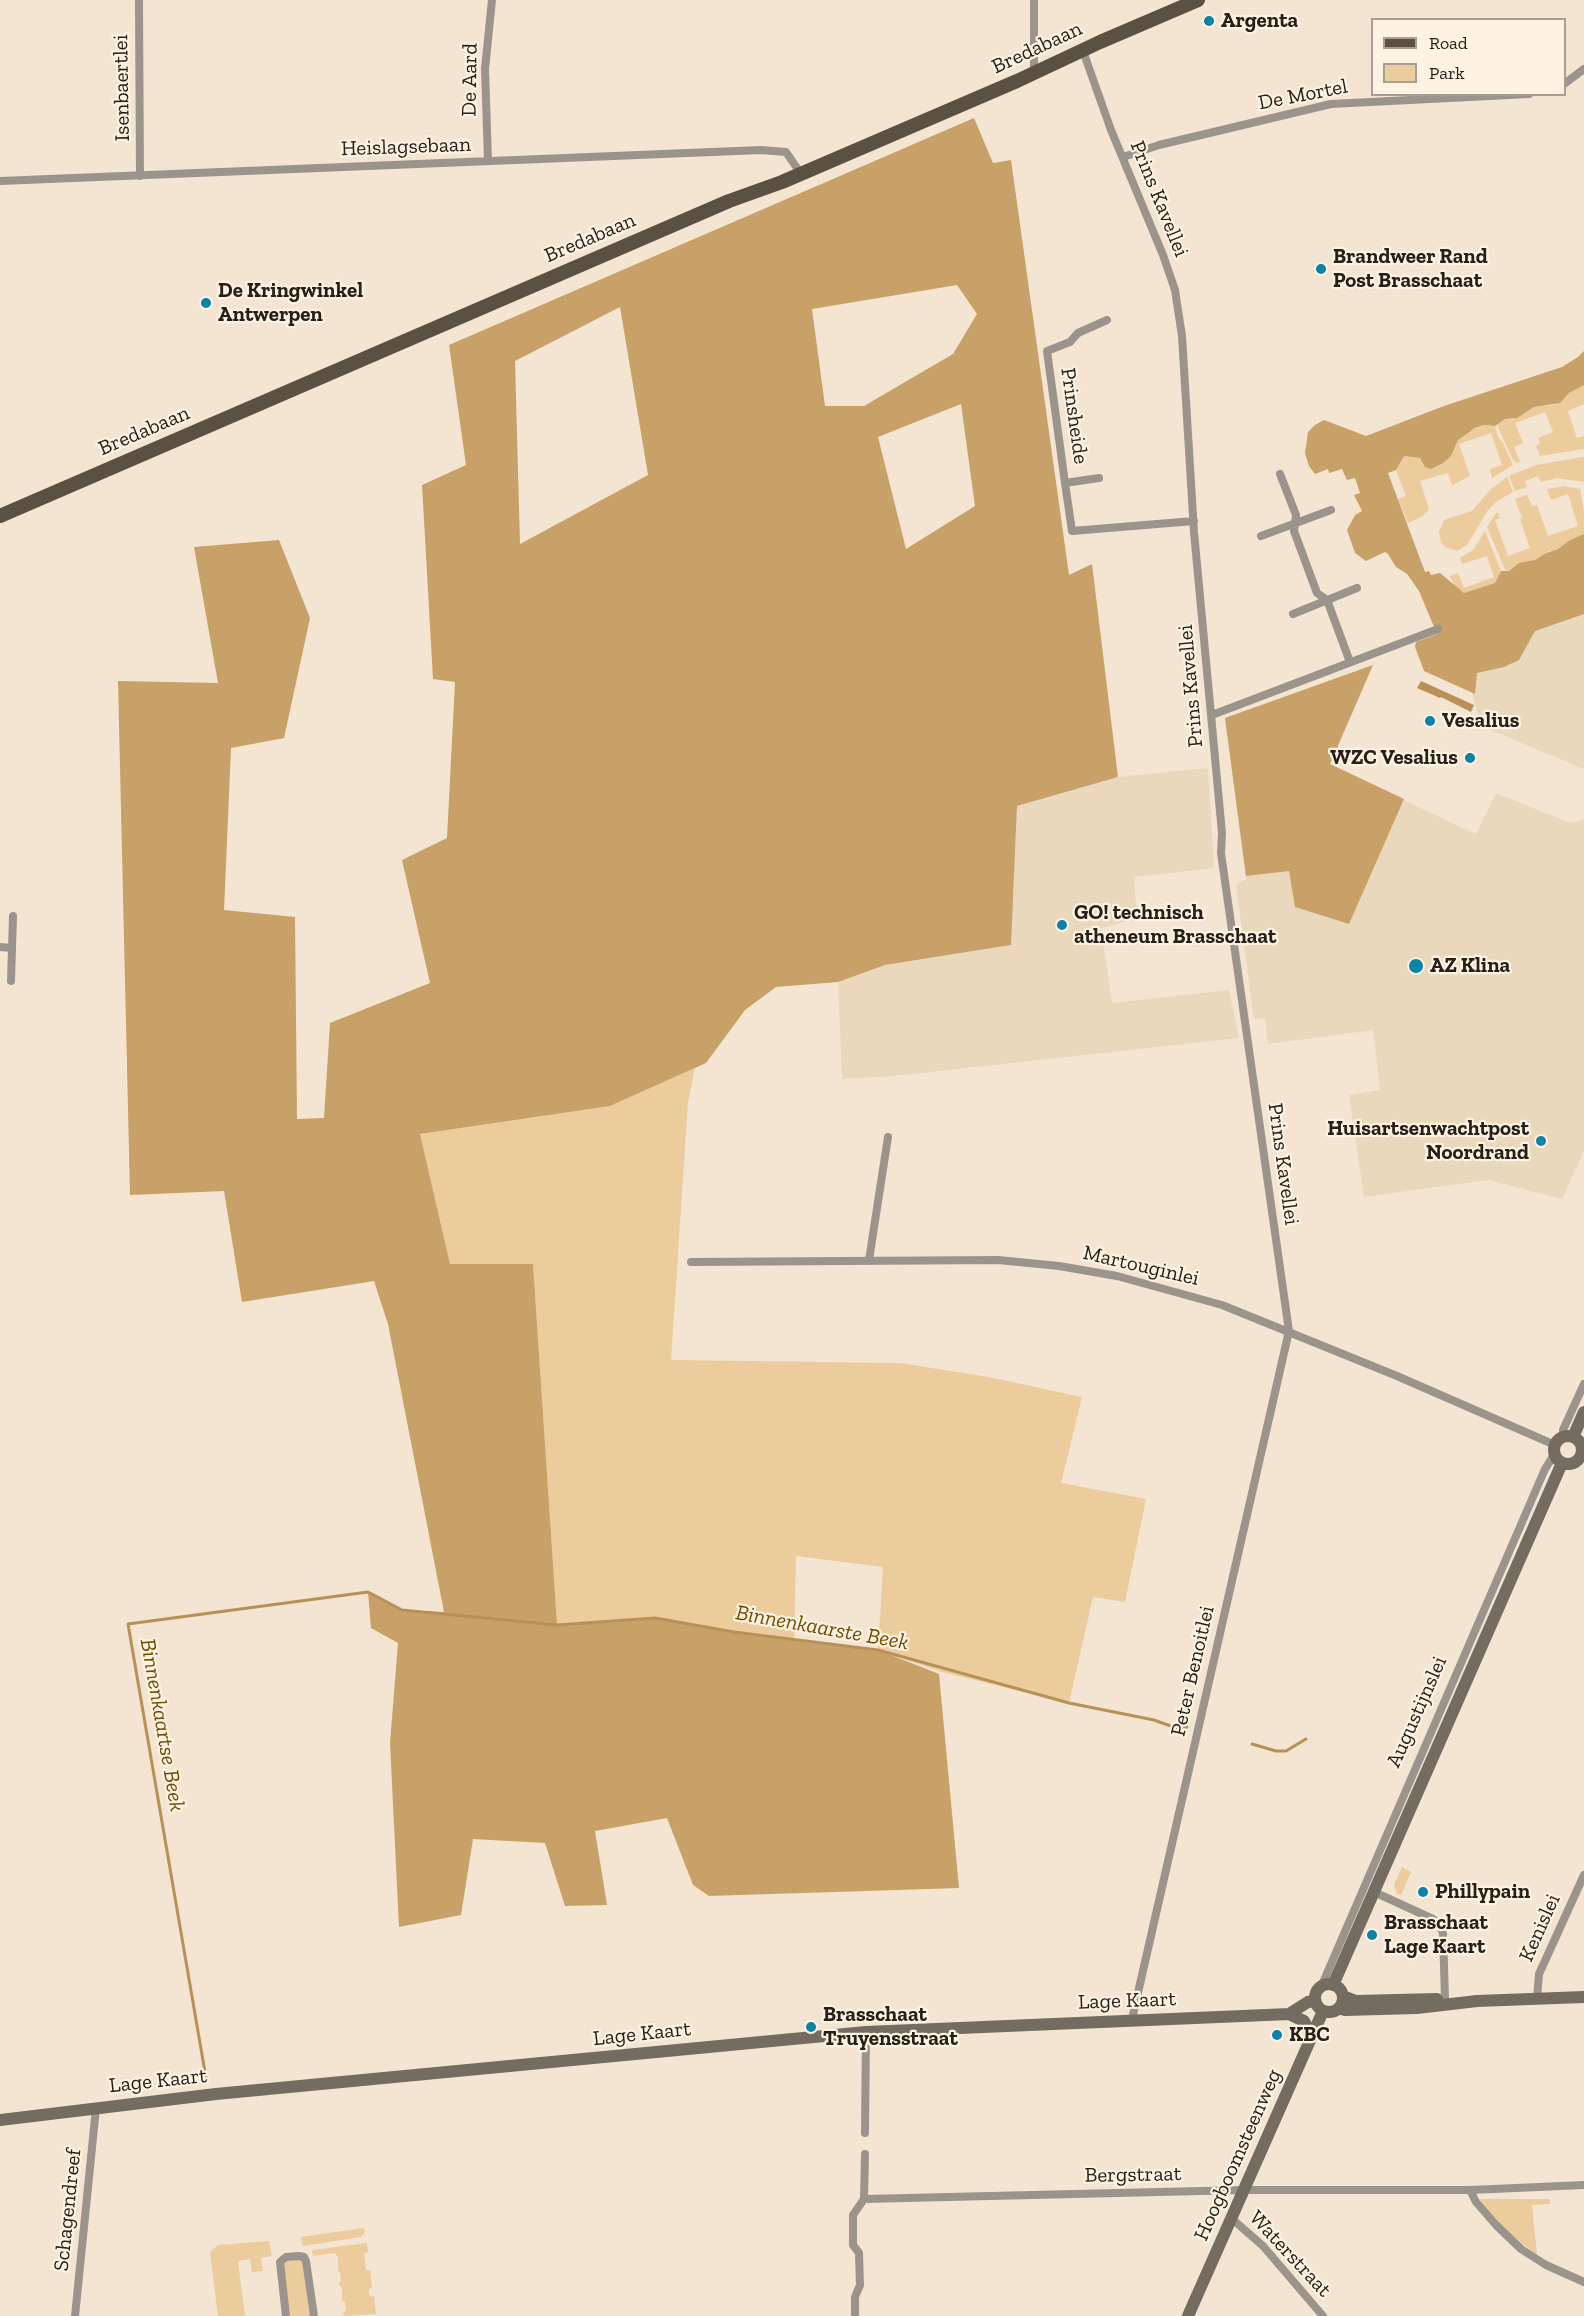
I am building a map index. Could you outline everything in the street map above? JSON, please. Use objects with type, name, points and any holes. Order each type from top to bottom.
[{"type":"main road","name":"Bredabaan","points":[[0,516],[729,201],[801,174],[1198,0]]},
{"type":"street","name":"Isenbaertlei","points":[[139,0],[140,176]]},
{"type":"street","name":"De Aard","points":[[488,161],[485,69],[492,0]]},
{"type":"street","points":[[1034,72],[1035,0]]},
{"type":"street","name":"Prins Kavellei","points":[[1083,51],[1111,130],[1163,255],[1175,290],[1182,336],[1194,521],[1222,833],[1221,853],[1248,1031],[1288,1331]]},
{"type":"street","points":[[1566,82],[1584,69]]},
{"type":"street","name":"De Mortel","points":[[1123,157],[1330,104],[1489,96]]},
{"type":"street","name":"Heislagsebaan","points":[[0,181],[779,150],[790,156],[801,174]]},
{"type":"street","name":"Prinsheide","points":[[1107,321],[1078,333],[1070,342],[1047,351],[1072,531],[1194,521]]},
{"type":"street","points":[[1280,474],[1296,515],[1294,531],[1317,593],[1327,600],[1350,662]]},
{"type":"street","name":"Prinsheide","points":[[1065,483],[1099,478]]},
{"type":"street","points":[[1261,536],[1331,510]]},
{"type":"street","points":[[1293,614],[1357,588]]},
{"type":"street","points":[[1212,714],[1438,629]]},
{"type":"street","points":[[12,981],[13,916]]},
{"type":"street","points":[[0,947],[12,948]]},
{"type":"street","points":[[869,1260],[888,1137]]},
{"type":"street","name":"Martouginlei","points":[[691,1262],[998,1260],[1059,1266],[1117,1276],[1222,1305],[1562,1447]]},
{"type":"street","name":"Peter Benoitlei","points":[[1132,2019],[1288,1331]]},
{"type":"street","name":"Augustijnslei","points":[[1327,1986],[1374,1892],[1562,1447],[1563,1430],[1584,1383]]},
{"type":"street","name":"Augustijnslei","points":[[1327,1986],[1540,1480],[1584,1412]]},
{"type":"street","points":[[1580,1442],[1583,1456],[1573,1464],[1562,1447],[1580,1442]]},
{"type":"street","name":"Kenislei","points":[[1537,1998],[1539,1974],[1584,1875]]},
{"type":"street","points":[[1374,1892],[1433,1918],[1439,1924],[1443,1933],[1445,1999]]},
{"type":"street","points":[[1319,2006],[1317,1991],[1327,1986],[1338,1987],[1343,1996],[1339,2008]]},
{"type":"street","name":"Lage Kaart","points":[[1343,1996],[1356,2001],[1465,1998],[1477,2001]]},
{"type":"street","name":"Lage Kaart","points":[[0,2120],[96,2108],[866,2032],[1289,2014],[1308,2002],[1331,2012],[1339,2008],[1345,2010],[1417,2008],[1477,2001],[1584,1997]]},
{"type":"street","name":"Hoogboomsteenweg","points":[[1188,2316],[1312,2037],[1319,2006]]},
{"type":"street","points":[[1289,2014],[1304,2021],[1312,2037]]},
{"type":"street","points":[[865,2133],[866,2032]]},
{"type":"street","name":"Schagendreef","points":[[75,2316],[96,2108]]},
{"type":"street","points":[[855,2316],[855,2297],[860,2285],[859,2253],[853,2245],[853,2215],[864,2199],[865,2154]]},
{"type":"street","name":"Bergstraat","points":[[864,2199],[1244,2190],[1470,2190],[1584,2185]]},
{"type":"street","points":[[1470,2190],[1476,2202],[1521,2249],[1546,2265],[1584,2282]]},
{"type":"street","name":"Waterstraat","points":[[1231,2218],[1263,2246],[1323,2316]]},
{"type":"street","points":[[286,2316],[280,2262],[283,2258],[299,2256],[304,2257],[306,2261],[314,2316]]},
{"type":"shaded area","points":[[974,118],[993,163],[1011,160],[1069,575],[1092,564],[1118,777],[1017,806],[1011,945],[885,965],[838,982],[776,987],[745,1010],[706,1063],[610,1106],[420,1134],[450,1264],[533,1264],[557,1624],[655,1618],[734,1632],[878,1650],[939,1674],[959,1888],[709,1896],[693,1885],[667,1818],[595,1831],[607,1905],[565,1906],[545,1843],[473,1839],[461,1915],[399,1927],[390,1743],[398,1643],[371,1628],[368,1592],[402,1610],[444,1612],[388,1324],[374,1281],[242,1302],[224,1191],[130,1195],[118,681],[218,683],[194,547],[279,540],[310,618],[284,738],[231,748],[224,910],[295,917],[297,1119],[324,1118],[330,1023],[430,983],[402,860],[447,838],[455,682],[433,679],[422,485],[466,465],[449,345]],"holes":[[[957,285],[977,314],[953,354],[864,406],[825,406],[812,309]],[[620,307],[648,475],[520,544],[515,361]],[[961,404],[975,506],[906,549],[878,437]]]},
{"type":"shaded area","points":[[1584,351],[1584,385],[1569,393],[1560,403],[1534,407],[1517,418],[1505,419],[1495,426],[1484,425],[1475,428],[1458,440],[1451,456],[1431,469],[1425,467],[1420,458],[1404,456],[1396,470],[1388,473],[1425,572],[1429,571],[1431,575],[1440,573],[1464,593],[1495,583],[1501,571],[1509,571],[1519,563],[1535,560],[1584,534],[1584,614],[1535,631],[1519,660],[1504,667],[1477,673],[1475,694],[1424,671],[1415,647],[1416,642],[1437,634],[1419,591],[1407,574],[1396,567],[1385,552],[1366,561],[1355,553],[1347,530],[1355,515],[1362,511],[1354,495],[1360,493],[1355,478],[1347,480],[1342,469],[1329,473],[1328,469],[1315,474],[1309,466],[1305,453],[1308,432],[1324,420],[1366,436],[1444,406],[1562,367]]},
{"type":"shaded area","points":[[1584,608],[1584,769],[1481,726],[1462,655]]},
{"type":"shaded area","points":[[1373,665],[1330,764],[1404,799],[1349,924],[1295,907],[1289,871],[1246,876],[1225,718]]},
{"type":"shaded area","points":[[1421,681],[1474,705],[1471,712],[1417,688]]},
{"type":"shaded area","name":"AZ Klina","points":[[1225,719],[1258,732],[1476,834],[1496,793],[1570,823],[1584,820],[1584,1151],[1562,1199],[1489,1180],[1364,1197],[1349,1095],[1380,1090],[1373,1030],[1268,1044],[1265,1018],[1254,1019],[1236,885],[1246,879]]},
{"type":"shaded area","name":"GO! technisch atheneum Brasschaat","points":[[1208,768],[1214,868],[1134,877],[1137,919],[1101,928],[1112,1003],[1229,990],[1239,1038],[893,1076],[842,1079],[838,982],[885,965],[1011,945],[1017,806],[1118,777]]},
{"type":"green space","points":[[1584,385],[1584,404],[1568,411],[1577,438],[1584,436],[1584,449],[1540,456],[1536,446],[1540,444],[1538,438],[1553,432],[1545,412],[1515,423],[1523,443],[1514,447],[1520,462],[1513,460],[1497,425],[1505,419],[1513,419],[1534,407],[1553,405]]},
{"type":"green space","points":[[1484,425],[1495,426],[1498,437],[1513,465],[1492,478],[1490,469],[1502,465],[1491,433],[1459,444],[1470,476],[1452,485],[1448,473],[1420,481],[1429,509],[1423,516],[1408,523],[1398,499],[1406,496],[1396,470],[1404,456],[1420,458],[1425,467],[1454,450],[1458,440],[1466,433]]},
{"type":"green space","points":[[1584,457],[1584,482],[1557,478],[1541,482],[1538,476],[1525,481],[1527,487],[1515,491],[1509,476],[1536,465]]},
{"type":"green space","points":[[1507,477],[1513,492],[1497,501],[1488,510],[1467,545],[1457,551],[1445,547],[1441,542],[1439,532],[1444,520],[1472,511],[1491,489]]},
{"type":"green space","points":[[1565,486],[1580,489],[1584,512],[1584,534],[1535,560],[1516,565],[1509,571],[1505,570],[1487,527],[1491,520],[1497,512],[1500,518],[1495,520],[1508,556],[1530,548],[1515,499],[1527,495],[1532,506],[1537,505],[1548,536],[1578,526],[1568,494],[1551,500],[1547,489]]},
{"type":"green space","points":[[1485,531],[1501,571],[1495,583],[1464,593],[1454,585],[1450,576],[1458,573],[1464,588],[1494,577],[1487,556],[1462,564],[1460,558],[1473,550]]},
{"type":"green space","points":[[695,1068],[688,1102],[671,1360],[900,1363],[989,1377],[1082,1397],[1061,1483],[1146,1499],[1125,1602],[1093,1597],[1069,1703],[942,1672],[878,1650],[883,1567],[796,1556],[794,1640],[655,1618],[557,1625],[533,1265],[450,1264],[420,1134],[610,1106]]},
{"type":"green space","points":[[1402,1867],[1411,1872],[1401,1895],[1397,1894],[1394,1885]]},
{"type":"green space","points":[[1479,2199],[1550,2199],[1550,2204],[1532,2205],[1537,2255],[1505,2230]]},
{"type":"green space","points":[[364,2228],[365,2232],[361,2237],[303,2246],[301,2237]]},
{"type":"green space","points":[[269,2241],[272,2256],[261,2258],[263,2271],[252,2272],[250,2259],[238,2261],[245,2316],[218,2316],[210,2252],[218,2245]]},
{"type":"green space","points":[[367,2243],[368,2252],[364,2253],[365,2263],[366,2270],[370,2270],[372,2288],[369,2289],[369,2293],[370,2297],[374,2296],[376,2314],[344,2316],[345,2301],[342,2301],[338,2257],[335,2253],[313,2256],[312,2250]]},
{"type":"green space","points":[[302,2260],[310,2316],[290,2316],[283,2264],[286,2261]]},
{"type":"waterway","name":"Binnenkaartse Beek","points":[[206,2078],[128,1624],[368,1592],[402,1610],[557,1625],[655,1618],[734,1632],[878,1650],[1069,1703],[1154,1720],[1176,1728],[1187,1727]]},
{"type":"waterway","name":"Binnenkaarste Beek","points":[[1252,1744],[1276,1751],[1286,1751],[1306,1739]]},
{"type":"place","name":"Argenta","points":[[1209,21]]},
{"type":"place","name":"Brandweer Rand Post Brasschaat","points":[[1321,269]]},
{"type":"place","name":"De Kringwinkel Antwerpen","points":[[206,303]]},
{"type":"place","name":"Vesalius","points":[[1430,721]]},
{"type":"place","name":"WZC Vesalius","points":[[1470,758]]},
{"type":"place","name":"GO! technisch atheneum Brasschaat","points":[[1062,925]]},
{"type":"place","name":"AZ Klina","points":[[1416,966]]},
{"type":"place","name":"Huisartsenwachtpost Noordrand","points":[[1541,1141]]},
{"type":"place","name":"Phillypain","points":[[1423,1892]]},
{"type":"place","name":"Brasschaat Lage Kaart","points":[[1372,1935]]},
{"type":"place","name":"Brasschaat Truyensstraat","points":[[811,2027]]},
{"type":"place","name":"KBC","points":[[1277,2035]]}]
